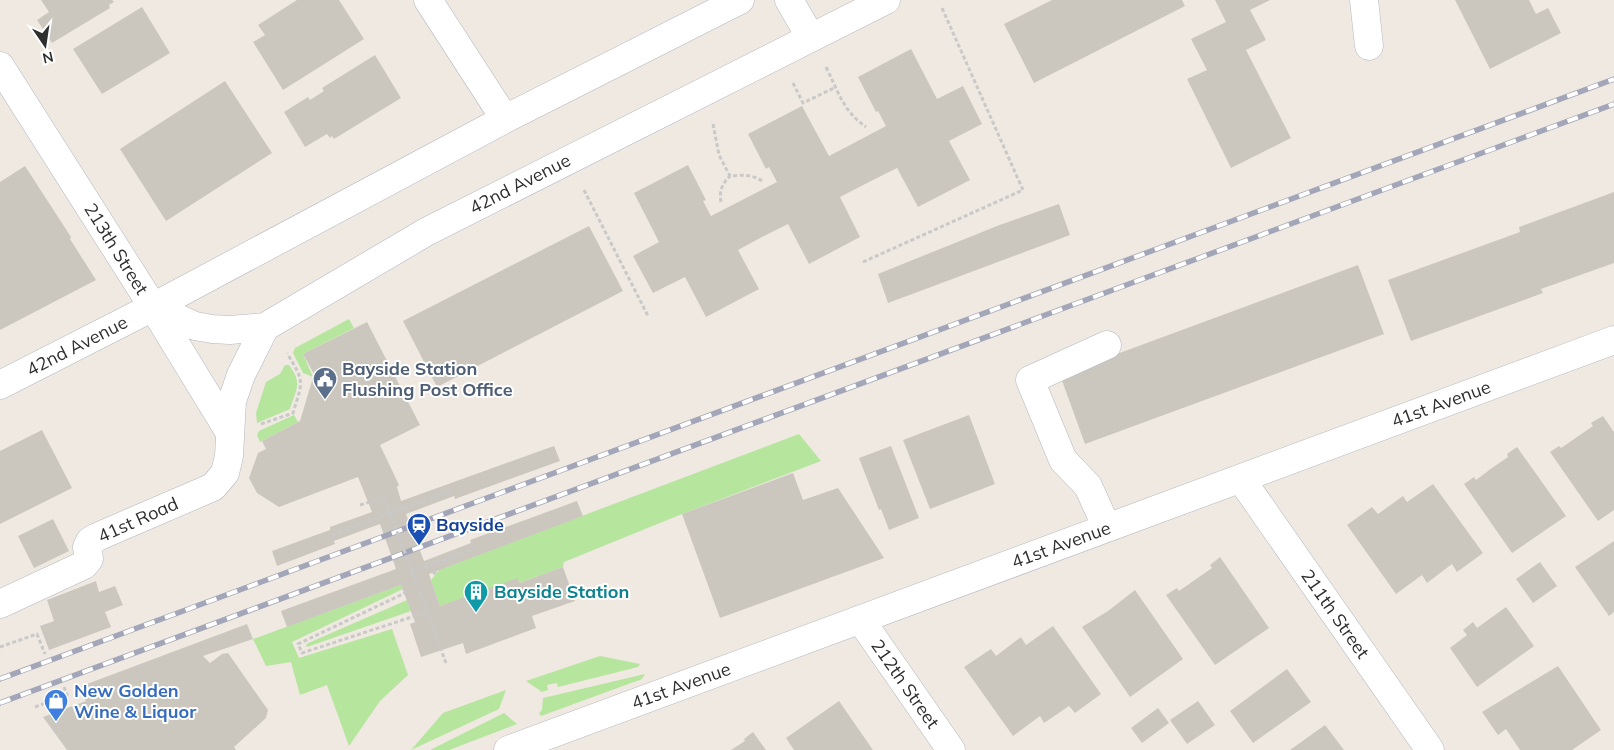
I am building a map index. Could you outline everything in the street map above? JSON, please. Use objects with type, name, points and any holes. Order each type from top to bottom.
[{"type":"street","points":[[428,0],[505,119]]},
{"type":"street","name":"42nd Avenue","points":[[0,386],[153,307],[505,119],[740,0]]},
{"type":"street","points":[[788,0],[811,38]]},
{"type":"street","name":"42nd Avenue","points":[[153,307],[195,326],[230,330],[265,327],[426,232],[886,0]]},
{"type":"street","points":[[1364,0],[1368,46]]},
{"type":"street","name":"213th Street","points":[[0,66],[153,307],[230,433]]},
{"type":"street","points":[[230,433],[232,401],[241,375],[265,327]]},
{"type":"street","name":"41st Avenue","points":[[508,750],[1614,340]]},
{"type":"street","points":[[1107,345],[1030,380],[1063,460],[1088,486],[1107,528]]},
{"type":"street","name":"41st Road","points":[[0,604],[84,565],[89,559],[87,547],[90,541],[96,537],[213,487],[225,473],[229,456],[230,433]]},
{"type":"street","name":"211th Street","points":[[1241,479],[1430,750]]},
{"type":"street","name":"212th Street","points":[[860,619],[951,750]]},
{"type":"path","points":[[863,262],[1023,190],[942,8]]},
{"type":"path","points":[[826,67],[843,102],[854,119],[866,127]]},
{"type":"path","points":[[793,83],[803,103],[836,87]]},
{"type":"path","points":[[713,124],[719,155],[730,176]]},
{"type":"path","points":[[721,202],[719,194],[730,176],[743,174],[757,177],[762,181]]},
{"type":"path","points":[[584,190],[648,316]]},
{"type":"path","points":[[260,425],[293,413],[302,386],[301,376],[287,354]]},
{"type":"path","points":[[332,535],[452,490]]},
{"type":"path","points":[[360,505],[384,498],[446,663]]},
{"type":"path","points":[[412,571],[474,549]]},
{"type":"path","points":[[432,574],[437,571]]},
{"type":"path","points":[[407,592],[298,644],[302,654],[428,612]]},
{"type":"path","points":[[0,647],[36,634],[45,654]]},
{"type":"path","points":[[35,707],[67,695],[64,688]]},
{"type":"green space","points":[[349,319],[354,328],[303,354],[313,377],[303,373],[293,353],[295,348]]},
{"type":"green space","points":[[285,365],[289,365],[297,382],[290,409],[257,423],[256,413],[266,382],[280,374]]},
{"type":"green space","points":[[294,415],[298,422],[260,442],[257,435],[259,431]]},
{"type":"green space","points":[[799,434],[821,461],[682,514],[564,562],[563,567],[519,583],[518,579],[440,606],[431,580],[439,570]]},
{"type":"green space","points":[[401,585],[403,589],[292,642],[299,658],[392,629],[408,675],[380,701],[349,746],[327,685],[300,695],[291,662],[266,666],[253,639]]},
{"type":"green space","points":[[407,600],[411,611],[307,647],[306,644]]},
{"type":"green space","points":[[600,656],[640,664],[638,667],[558,687],[557,683],[547,685],[548,690],[542,692],[526,681]]},
{"type":"green space","points":[[645,674],[642,679],[541,716],[539,713],[542,710],[543,698]]},
{"type":"green space","points":[[506,690],[499,709],[411,750],[443,713]]},
{"type":"green space","points":[[504,713],[517,724],[449,750],[430,750]]},
{"type":"building","points":[[41,0],[112,0],[114,2],[109,5],[110,8],[52,43],[37,20],[49,12]]},
{"type":"building","points":[[297,0],[339,0],[364,39],[283,90],[253,42],[265,35],[258,25]]},
{"type":"building","points":[[1052,0],[1182,0],[1185,6],[1034,83],[1004,24]]},
{"type":"building","points":[[1215,0],[1270,0],[1250,10],[1266,40],[1246,50],[1291,138],[1231,168],[1187,79],[1207,70],[1191,39],[1226,22]]},
{"type":"building","points":[[1455,0],[1529,0],[1536,14],[1548,8],[1561,33],[1490,69]]},
{"type":"building","points":[[142,7],[170,53],[102,94],[73,49]]},
{"type":"building","points":[[911,49],[937,99],[963,86],[982,124],[949,141],[970,180],[918,207],[897,168],[840,197],[860,237],[809,264],[788,224],[762,237],[738,250],[759,289],[706,317],[685,277],[653,293],[633,256],[659,242],[634,193],[688,165],[706,200],[703,201],[711,216],[777,182],[769,167],[766,169],[748,134],[802,106],[829,156],[886,126],[878,111],[876,112],[858,77]]},
{"type":"building","points":[[375,55],[401,98],[334,139],[332,136],[330,138],[327,134],[305,147],[284,112],[308,97],[310,100],[324,91],[322,88]]},
{"type":"building","points":[[225,81],[272,153],[166,221],[120,149]]},
{"type":"building","points":[[25,166],[71,237],[70,239],[96,280],[0,330],[0,182]]},
{"type":"building","points":[[1614,192],[1614,263],[1541,289],[1543,293],[1411,341],[1388,280],[1520,232],[1519,227]]},
{"type":"building","points":[[1059,204],[1070,235],[888,303],[878,274],[997,226]]},
{"type":"building","points":[[589,226],[623,291],[437,387],[403,321]]},
{"type":"building","points":[[1358,265],[1384,334],[1085,444],[1060,375]]},
{"type":"building","points":[[367,322],[420,425],[380,445],[399,485],[397,487],[401,501],[554,446],[560,461],[455,499],[454,496],[406,514],[424,561],[471,543],[470,540],[577,501],[583,516],[429,574],[440,606],[518,578],[519,583],[563,567],[575,601],[532,616],[536,628],[466,654],[463,643],[421,657],[410,624],[415,622],[401,585],[287,627],[281,611],[396,569],[380,524],[334,541],[335,544],[277,566],[272,551],[330,530],[330,527],[372,512],[358,477],[279,507],[257,493],[249,478],[258,453],[266,449],[262,441],[300,421],[314,374],[303,354]]},
{"type":"building","points":[[969,415],[995,484],[930,509],[903,440]]},
{"type":"building","points":[[1603,416],[1614,432],[1614,510],[1598,521],[1550,452],[1559,446],[1561,448],[1593,426],[1591,423]]},
{"type":"building","points":[[42,430],[72,488],[0,524],[0,451]]},
{"type":"building","points":[[891,446],[919,518],[889,530],[881,509],[879,510],[859,458]]},
{"type":"building","points":[[1517,447],[1566,516],[1512,553],[1464,484],[1474,477],[1476,480],[1508,457],[1507,454]]},
{"type":"building","points":[[793,473],[803,500],[838,488],[884,558],[720,618],[682,514]]},
{"type":"building","points":[[1433,484],[1483,553],[1457,572],[1452,564],[1427,583],[1422,575],[1396,594],[1347,525],[1372,507],[1378,514],[1403,496],[1407,502]]},
{"type":"building","points":[[53,519],[69,551],[34,568],[18,536]]},
{"type":"building","points":[[1614,541],[1614,612],[1609,616],[1575,567]]},
{"type":"building","points":[[1220,557],[1269,628],[1215,665],[1166,595],[1177,588],[1179,591],[1212,568],[1210,565]]},
{"type":"building","points":[[1540,562],[1557,586],[1533,603],[1516,579]]},
{"type":"building","points":[[96,581],[99,592],[115,586],[123,605],[105,612],[111,627],[49,650],[40,626],[54,621],[47,600]]},
{"type":"building","points":[[1135,590],[1183,659],[1130,697],[1082,627],[1108,611]]},
{"type":"building","points":[[1506,607],[1534,646],[1477,687],[1450,648],[1467,635],[1463,630],[1473,622],[1477,628]]},
{"type":"building","points":[[247,624],[253,639],[203,656],[210,663],[222,654],[228,653],[268,710],[266,718],[234,747],[236,750],[67,750],[43,717],[86,701],[79,687]]},
{"type":"building","points":[[1053,626],[1101,694],[1075,713],[1069,706],[1044,723],[1040,716],[1013,736],[964,667],[991,649],[996,656],[1021,637],[1026,645]]},
{"type":"building","points":[[1558,666],[1601,730],[1572,750],[1520,750],[1506,729],[1498,735],[1482,712]]},
{"type":"building","points":[[1287,669],[1311,702],[1253,743],[1230,711]]},
{"type":"building","points":[[839,701],[873,750],[794,750],[786,738]]},
{"type":"building","points":[[1198,701],[1215,725],[1187,744],[1170,720]]},
{"type":"building","points":[[1158,708],[1169,723],[1142,743],[1131,728]]},
{"type":"building","points":[[1325,725],[1344,750],[1290,750]]},
{"type":"building","points":[[753,732],[766,750],[731,750],[745,741],[744,739]]},
{"type":"railway","points":[[0,679],[1614,79]]},
{"type":"railway","points":[[0,703],[1614,104]]},
{"type":"place","name":"Bayside Station Flushing Post Office","points":[[325,400]]},
{"type":"place","name":"Bayside","points":[[419,546]]},
{"type":"place","name":"Bayside Station","points":[[476,613]]},
{"type":"place","name":"New Golden Wine & Liquor","points":[[56,722]]}]
